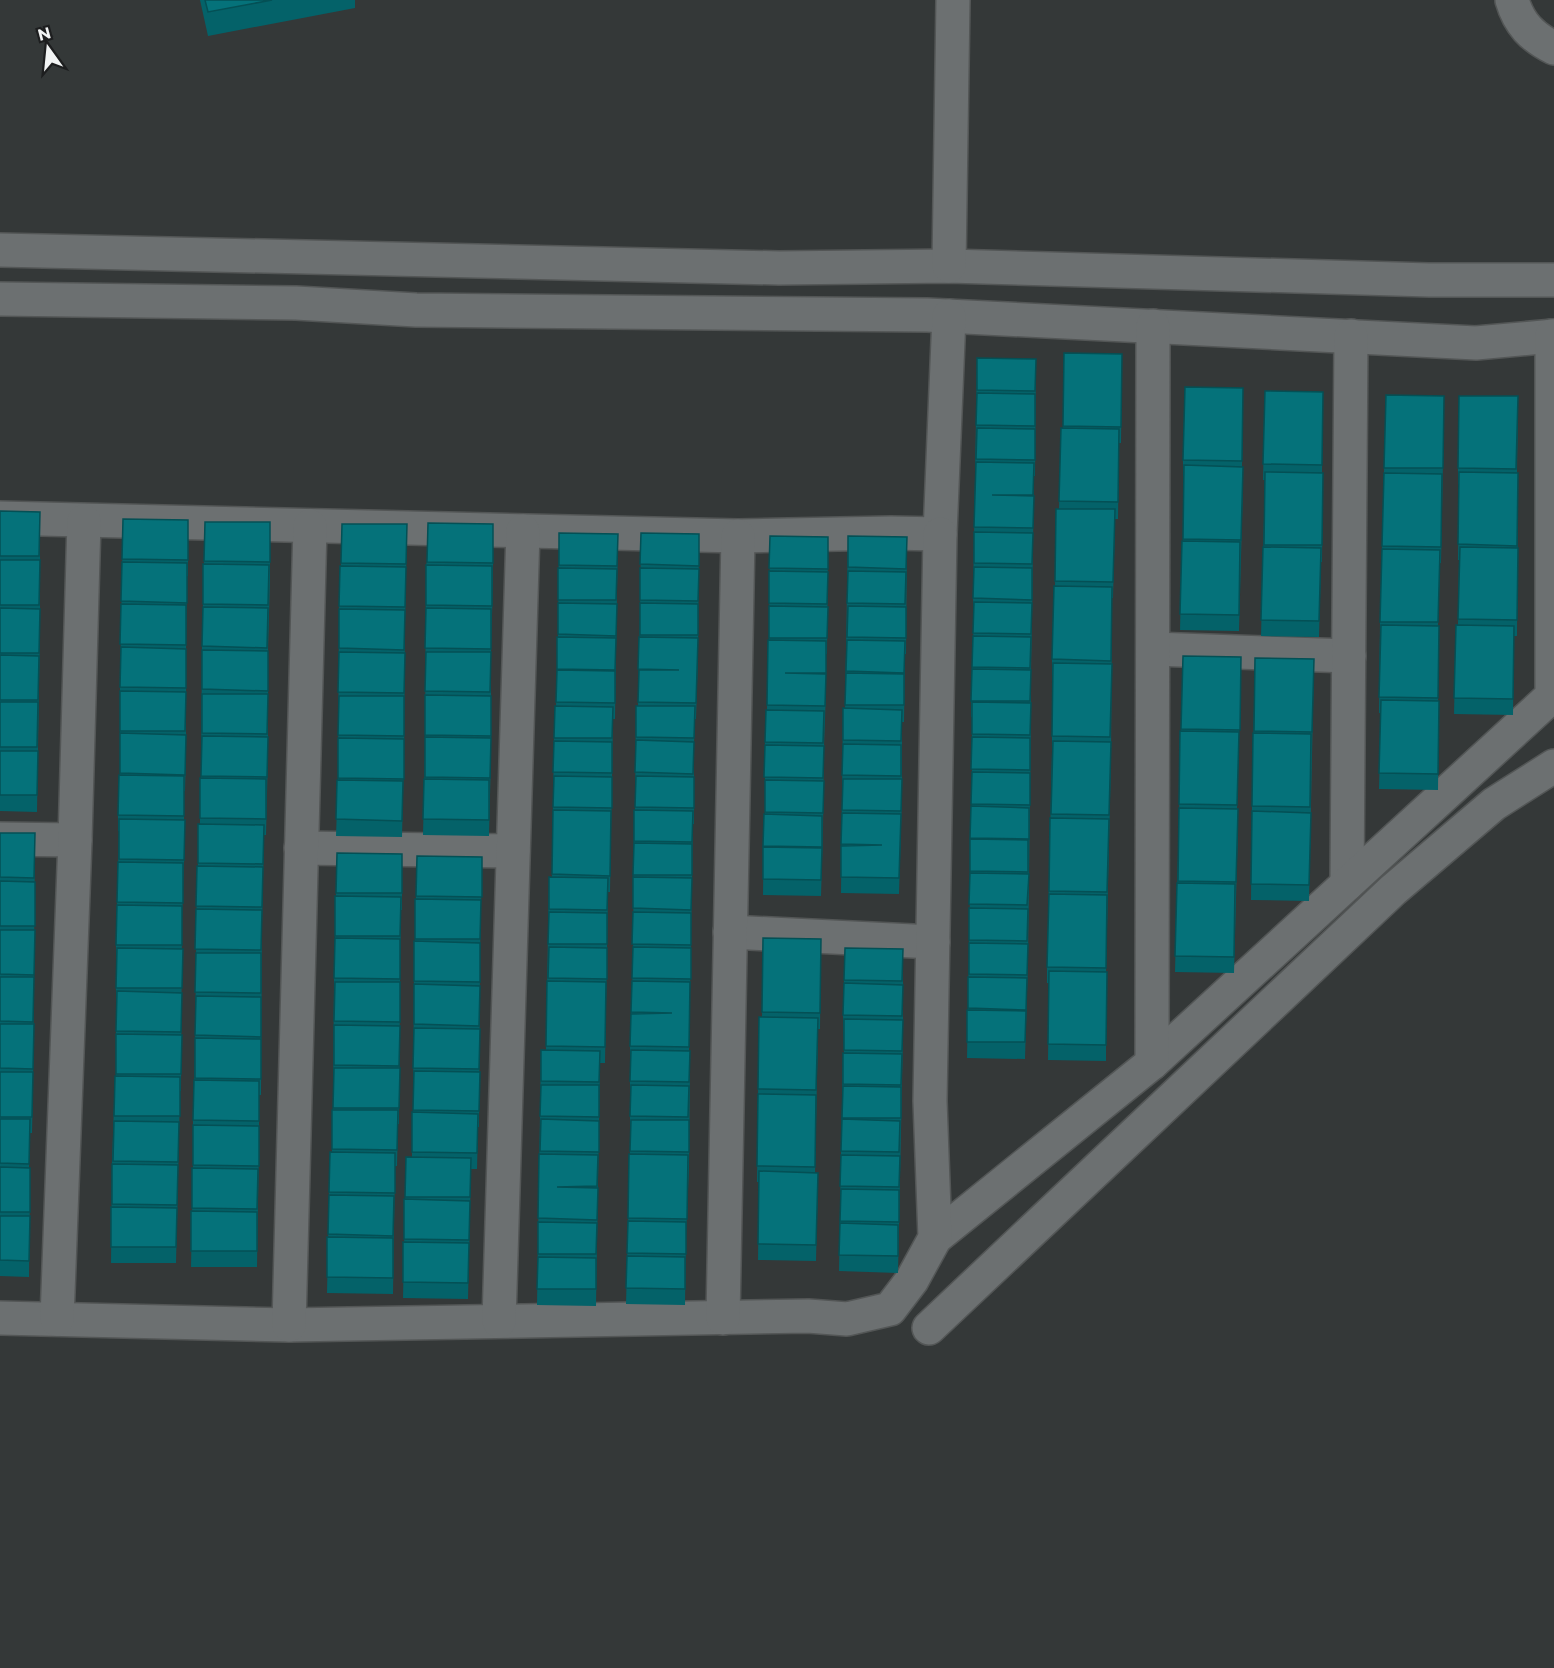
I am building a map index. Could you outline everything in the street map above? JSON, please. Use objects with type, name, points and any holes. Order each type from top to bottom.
[{"type":"street","points":[[949,266],[953,0]]},
{"type":"street","points":[[1512,0],[1521,22],[1536,38],[1554,48]]},
{"type":"street","points":[[0,250],[779,267],[949,266],[1429,280],[1554,280]]},
{"type":"street","points":[[0,299],[296,303],[416,310],[949,316],[1476,343],[1553,336],[1552,696],[1152,1063],[935,1238],[912,1280],[890,1309],[847,1319],[808,1316],[289,1325],[0,1318]]},
{"type":"street","points":[[935,1238],[930,1101],[940,534],[949,316]]},
{"type":"street","points":[[1152,1063],[1154,326]]},
{"type":"street","points":[[1347,884],[1351,336]]},
{"type":"street","points":[[0,518],[738,536],[940,534]]},
{"type":"street","points":[[57,1319],[75,840],[84,520]]},
{"type":"street","points":[[289,1325],[310,526]]},
{"type":"street","points":[[499,1321],[523,531]]},
{"type":"street","points":[[723,1318],[738,536]]},
{"type":"street","points":[[1153,649],[1349,656]]},
{"type":"street","points":[[929,1328],[1393,891],[1494,804],[1554,766]]},
{"type":"street","points":[[0,839],[75,840]]},
{"type":"street","points":[[301,848],[513,851]]},
{"type":"street","points":[[730,932],[933,942]]},
{"type":"building","points":[[205,0],[272,0],[208,12]]},
{"type":"building","points":[[1064,353],[1122,354],[1121,427],[1063,426]]},
{"type":"building","points":[[977,358],[1036,359],[1035,391],[977,390]]},
{"type":"building","points":[[1185,387],[1243,388],[1242,461],[1183,460]]},
{"type":"building","points":[[1265,391],[1323,392],[1322,465],[1263,464]]},
{"type":"building","points":[[977,393],[1035,394],[1035,426],[976,425]]},
{"type":"building","points":[[1386,395],[1444,396],[1443,468],[1384,468]]},
{"type":"building","points":[[1459,396],[1518,396],[1516,469],[1458,468]]},
{"type":"building","points":[[977,428],[1035,429],[1035,460],[976,459]]},
{"type":"building","points":[[1061,428],[1119,429],[1118,502],[1059,501]]},
{"type":"building","points":[[976,462],[1034,463],[1033,495],[992,495],[1034,496],[1033,528],[974,527]]},
{"type":"building","points":[[1184,465],[1243,467],[1241,540],[1183,539]]},
{"type":"building","points":[[1265,472],[1323,473],[1322,545],[1264,545]]},
{"type":"building","points":[[1459,472],[1518,473],[1517,546],[1458,544]]},
{"type":"building","points":[[1384,473],[1442,474],[1441,547],[1382,546]]},
{"type":"building","points":[[1056,509],[1115,509],[1113,582],[1055,581]]},
{"type":"building","points":[[0,511],[40,512],[39,556],[0,556]]},
{"type":"building","points":[[123,519],[188,520],[188,560],[122,559]]},
{"type":"building","points":[[205,522],[270,522],[270,562],[204,561]]},
{"type":"building","points":[[428,523],[493,524],[493,563],[427,562]]},
{"type":"building","points":[[342,524],[407,524],[406,564],[341,563]]},
{"type":"building","points":[[974,532],[1033,533],[1032,564],[974,563]]},
{"type":"building","points":[[559,533],[618,534],[617,566],[559,565]]},
{"type":"building","points":[[641,533],[699,534],[699,566],[640,564]]},
{"type":"building","points":[[770,536],[828,537],[828,569],[769,568]]},
{"type":"building","points":[[848,536],[907,537],[906,569],[848,567]]},
{"type":"building","points":[[1182,541],[1240,542],[1239,615],[1180,614]]},
{"type":"building","points":[[1263,547],[1321,548],[1319,621],[1261,620]]},
{"type":"building","points":[[1460,547],[1518,548],[1517,620],[1458,619]]},
{"type":"building","points":[[1382,549],[1440,550],[1438,622],[1380,622]]},
{"type":"building","points":[[0,560],[40,560],[39,605],[0,605]]},
{"type":"building","points":[[122,562],[187,563],[187,603],[121,601]]},
{"type":"building","points":[[203,564],[269,565],[268,605],[203,604]]},
{"type":"building","points":[[426,565],[492,566],[492,606],[426,605]]},
{"type":"building","points":[[340,566],[406,567],[405,607],[339,606]]},
{"type":"building","points":[[974,567],[1032,568],[1032,600],[973,598]]},
{"type":"building","points":[[558,568],[617,569],[616,600],[558,600]]},
{"type":"building","points":[[640,568],[699,569],[698,601],[640,600]]},
{"type":"building","points":[[769,571],[828,572],[827,604],[769,603]]},
{"type":"building","points":[[848,571],[906,572],[905,604],[847,603]]},
{"type":"building","points":[[1054,586],[1112,587],[1111,661],[1052,659]]},
{"type":"building","points":[[974,602],[1032,603],[1031,634],[973,633]]},
{"type":"building","points":[[558,603],[617,604],[616,636],[558,634]]},
{"type":"building","points":[[640,603],[698,604],[698,635],[640,635]]},
{"type":"building","points":[[121,604],[186,605],[186,645],[120,644]]},
{"type":"building","points":[[769,606],[828,607],[827,638],[769,638]]},
{"type":"building","points":[[848,606],[906,607],[906,638],[847,637]]},
{"type":"building","points":[[203,607],[268,608],[267,648],[202,646]]},
{"type":"building","points":[[0,608],[40,609],[39,653],[0,653]]},
{"type":"building","points":[[426,608],[491,609],[491,649],[425,648]]},
{"type":"building","points":[[339,609],[405,610],[404,650],[339,648]]},
{"type":"building","points":[[1381,625],[1439,626],[1438,698],[1379,697]]},
{"type":"building","points":[[1456,625],[1514,626],[1513,699],[1454,698]]},
{"type":"building","points":[[973,636],[1031,637],[1030,668],[972,667]]},
{"type":"building","points":[[557,637],[616,638],[615,670],[557,669]]},
{"type":"building","points":[[639,637],[698,638],[696,703],[638,702],[639,670],[679,670],[638,669]]},
{"type":"building","points":[[768,640],[826,641],[826,673],[785,673],[826,674],[825,706],[767,705]]},
{"type":"building","points":[[847,640],[905,641],[904,673],[846,671]]},
{"type":"building","points":[[121,647],[186,649],[186,688],[120,687]]},
{"type":"building","points":[[202,650],[268,651],[268,691],[202,689]]},
{"type":"building","points":[[339,652],[405,653],[404,693],[338,692]]},
{"type":"building","points":[[426,652],[491,652],[490,692],[425,691]]},
{"type":"building","points":[[0,655],[39,656],[38,700],[0,700]]},
{"type":"building","points":[[1183,656],[1241,657],[1240,730],[1181,729]]},
{"type":"building","points":[[1255,658],[1314,659],[1312,732],[1254,731]]},
{"type":"building","points":[[1053,663],[1112,664],[1110,737],[1052,736]]},
{"type":"building","points":[[972,669],[1031,670],[1030,701],[971,701]]},
{"type":"building","points":[[557,670],[615,671],[615,703],[556,702]]},
{"type":"building","points":[[846,673],[904,674],[904,705],[845,705]]},
{"type":"building","points":[[120,691],[186,692],[185,731],[120,731]]},
{"type":"building","points":[[202,694],[268,694],[267,734],[202,733]]},
{"type":"building","points":[[425,695],[491,696],[491,736],[425,735]]},
{"type":"building","points":[[339,696],[404,696],[404,736],[338,735]]},
{"type":"building","points":[[1381,700],[1439,701],[1438,774],[1379,773]]},
{"type":"building","points":[[0,702],[38,702],[37,747],[0,747]]},
{"type":"building","points":[[972,702],[1031,703],[1030,735],[972,734]]},
{"type":"building","points":[[555,706],[613,707],[612,738],[554,738]]},
{"type":"building","points":[[636,706],[695,706],[694,738],[636,737]]},
{"type":"building","points":[[843,708],[902,710],[901,741],[843,740]]},
{"type":"building","points":[[766,710],[824,711],[823,743],[765,742]]},
{"type":"building","points":[[1180,731],[1239,732],[1237,805],[1179,804]]},
{"type":"building","points":[[120,733],[186,735],[185,775],[120,773]]},
{"type":"building","points":[[1253,733],[1311,734],[1310,807],[1252,806]]},
{"type":"building","points":[[202,736],[268,737],[267,777],[201,776]]},
{"type":"building","points":[[425,737],[491,738],[490,778],[425,777]]},
{"type":"building","points":[[972,737],[1030,738],[1030,770],[971,769]]},
{"type":"building","points":[[338,738],[404,739],[404,779],[338,778]]},
{"type":"building","points":[[636,740],[694,742],[693,774],[635,772]]},
{"type":"building","points":[[554,741],[612,742],[612,773],[553,772]]},
{"type":"building","points":[[1053,741],[1111,742],[1109,815],[1051,814]]},
{"type":"building","points":[[843,744],[901,745],[901,776],[842,775]]},
{"type":"building","points":[[765,745],[824,746],[823,778],[764,777]]},
{"type":"building","points":[[0,751],[38,751],[37,795],[0,795]]},
{"type":"building","points":[[972,772],[1030,773],[1030,805],[971,804]]},
{"type":"building","points":[[119,775],[184,776],[184,816],[118,815]]},
{"type":"building","points":[[554,776],[612,777],[612,808],[553,807]]},
{"type":"building","points":[[636,776],[694,777],[694,808],[635,807]]},
{"type":"building","points":[[200,778],[266,779],[266,819],[200,818]]},
{"type":"building","points":[[424,779],[489,780],[489,820],[423,819]]},
{"type":"building","points":[[843,779],[902,779],[901,811],[842,810]]},
{"type":"building","points":[[337,780],[403,781],[402,821],[336,819]]},
{"type":"building","points":[[765,780],[824,781],[823,813],[765,812]]},
{"type":"building","points":[[971,806],[1029,808],[1029,839],[970,838]]},
{"type":"building","points":[[1179,808],[1238,809],[1236,882],[1178,881]]},
{"type":"building","points":[[553,810],[611,811],[610,876],[552,874]]},
{"type":"building","points":[[634,810],[693,811],[692,842],[634,841]]},
{"type":"building","points":[[1252,811],[1311,813],[1309,885],[1251,884]]},
{"type":"building","points":[[842,813],[901,814],[899,878],[841,877],[841,846],[882,845],[841,844]]},
{"type":"building","points":[[764,814],[822,816],[822,847],[763,846]]},
{"type":"building","points":[[1050,818],[1109,819],[1107,892],[1049,891]]},
{"type":"building","points":[[119,819],[185,820],[184,860],[119,859]]},
{"type":"building","points":[[198,824],[264,825],[263,864],[198,863]]},
{"type":"building","points":[[0,833],[35,833],[34,878],[0,877]]},
{"type":"building","points":[[970,839],[1028,840],[1028,872],[970,871]]},
{"type":"building","points":[[634,843],[692,844],[692,875],[633,875]]},
{"type":"building","points":[[763,847],[822,848],[821,880],[763,879]]},
{"type":"building","points":[[337,853],[402,854],[402,893],[336,893]]},
{"type":"building","points":[[417,856],[482,857],[482,897],[416,896]]},
{"type":"building","points":[[118,862],[183,863],[183,903],[117,902]]},
{"type":"building","points":[[197,866],[263,867],[262,907],[196,906]]},
{"type":"building","points":[[970,873],[1029,874],[1027,905],[969,904]]},
{"type":"building","points":[[549,877],[608,878],[607,910],[549,909]]},
{"type":"building","points":[[633,877],[692,878],[691,910],[633,908]]},
{"type":"building","points":[[0,881],[35,882],[35,926],[0,926]]},
{"type":"building","points":[[1177,883],[1235,884],[1234,957],[1175,956]]},
{"type":"building","points":[[1049,894],[1107,895],[1106,968],[1047,967]]},
{"type":"building","points":[[335,896],[401,897],[400,936],[335,936]]},
{"type":"building","points":[[415,899],[481,900],[480,939],[415,939]]},
{"type":"building","points":[[117,905],[182,906],[182,945],[116,945]]},
{"type":"building","points":[[969,908],[1028,909],[1027,941],[969,940]]},
{"type":"building","points":[[196,909],[262,910],[261,950],[195,949]]},
{"type":"building","points":[[549,912],[607,913],[607,944],[548,944]]},
{"type":"building","points":[[633,912],[691,913],[691,945],[632,944]]},
{"type":"building","points":[[0,930],[35,930],[34,975],[0,974]]},
{"type":"building","points":[[335,938],[400,939],[400,979],[334,978]]},
{"type":"building","points":[[763,938],[821,939],[820,1013],[762,1012]]},
{"type":"building","points":[[414,941],[480,943],[480,982],[414,981]]},
{"type":"building","points":[[969,943],[1028,944],[1027,975],[969,974]]},
{"type":"building","points":[[549,947],[607,948],[607,979],[548,978]]},
{"type":"building","points":[[633,947],[691,948],[691,979],[632,978]]},
{"type":"building","points":[[117,948],[183,949],[182,988],[116,988]]},
{"type":"building","points":[[845,948],[903,949],[902,981],[844,980]]},
{"type":"building","points":[[196,953],[261,953],[261,993],[195,992]]},
{"type":"building","points":[[1049,971],[1107,972],[1106,1045],[1048,1044]]},
{"type":"building","points":[[0,977],[34,977],[33,1022],[0,1021]]},
{"type":"building","points":[[968,977],[1027,978],[1026,1010],[968,1008]]},
{"type":"building","points":[[547,981],[606,982],[605,1047],[546,1046]]},
{"type":"building","points":[[632,981],[690,982],[689,1047],[630,1046],[631,1014],[672,1013],[631,1012]]},
{"type":"building","points":[[335,982],[400,982],[400,1022],[334,1021]]},
{"type":"building","points":[[844,983],[903,985],[902,1016],[843,1015]]},
{"type":"building","points":[[414,984],[480,986],[479,1026],[414,1024]]},
{"type":"building","points":[[117,991],[182,993],[181,1032],[116,1031]]},
{"type":"building","points":[[196,996],[261,997],[261,1037],[195,1035]]},
{"type":"building","points":[[967,1010],[1026,1011],[1025,1042],[967,1042]]},
{"type":"building","points":[[759,1017],[818,1018],[816,1090],[758,1089]]},
{"type":"building","points":[[844,1019],[903,1020],[902,1051],[844,1050]]},
{"type":"building","points":[[0,1024],[34,1024],[33,1069],[0,1068]]},
{"type":"building","points":[[334,1025],[400,1026],[399,1066],[334,1065]]},
{"type":"building","points":[[414,1028],[480,1029],[479,1069],[413,1068]]},
{"type":"building","points":[[116,1034],[182,1035],[181,1074],[116,1074]]},
{"type":"building","points":[[195,1038],[261,1039],[261,1079],[195,1078]]},
{"type":"building","points":[[541,1050],[600,1051],[599,1082],[541,1081]]},
{"type":"building","points":[[631,1050],[690,1051],[689,1082],[630,1081]]},
{"type":"building","points":[[843,1053],[902,1054],[901,1085],[843,1084]]},
{"type":"building","points":[[334,1068],[400,1068],[399,1108],[333,1108]]},
{"type":"building","points":[[414,1071],[480,1072],[479,1111],[413,1110]]},
{"type":"building","points":[[0,1072],[33,1072],[32,1117],[0,1117]]},
{"type":"building","points":[[115,1076],[180,1077],[180,1116],[114,1116]]},
{"type":"building","points":[[194,1080],[259,1081],[259,1121],[193,1120]]},
{"type":"building","points":[[541,1085],[599,1085],[599,1117],[540,1116]]},
{"type":"building","points":[[631,1085],[689,1086],[688,1117],[630,1116]]},
{"type":"building","points":[[843,1086],[901,1087],[901,1118],[842,1118]]},
{"type":"building","points":[[758,1094],[816,1095],[815,1167],[757,1166]]},
{"type":"building","points":[[332,1110],[398,1110],[397,1150],[332,1149]]},
{"type":"building","points":[[412,1112],[478,1114],[477,1153],[412,1152]]},
{"type":"building","points":[[0,1119],[30,1119],[29,1164],[0,1163]]},
{"type":"building","points":[[541,1119],[599,1121],[599,1152],[540,1151]]},
{"type":"building","points":[[842,1119],[900,1121],[899,1152],[841,1151]]},
{"type":"building","points":[[631,1120],[689,1120],[689,1152],[630,1151]]},
{"type":"building","points":[[114,1121],[179,1122],[178,1162],[113,1161]]},
{"type":"building","points":[[193,1125],[259,1126],[259,1166],[193,1165]]},
{"type":"building","points":[[330,1152],[395,1153],[395,1193],[329,1192]]},
{"type":"building","points":[[539,1154],[598,1155],[597,1186],[557,1187],[598,1188],[597,1220],[538,1218]]},
{"type":"building","points":[[629,1154],[688,1155],[687,1219],[628,1218]]},
{"type":"building","points":[[841,1155],[900,1156],[899,1187],[840,1186]]},
{"type":"building","points":[[406,1157],[471,1158],[470,1197],[405,1197]]},
{"type":"building","points":[[112,1164],[178,1165],[177,1205],[112,1204]]},
{"type":"building","points":[[0,1167],[30,1168],[30,1212],[0,1212]]},
{"type":"building","points":[[192,1168],[258,1169],[257,1209],[192,1208]]},
{"type":"building","points":[[759,1171],[818,1173],[816,1245],[758,1244]]},
{"type":"building","points":[[841,1189],[899,1190],[899,1222],[840,1221]]},
{"type":"building","points":[[329,1195],[394,1196],[393,1236],[328,1234]]},
{"type":"building","points":[[404,1199],[470,1201],[469,1240],[404,1239]]},
{"type":"building","points":[[111,1207],[177,1208],[176,1247],[111,1247]]},
{"type":"building","points":[[191,1211],[257,1212],[257,1251],[191,1251]]},
{"type":"building","points":[[0,1216],[30,1216],[29,1261],[0,1260]]},
{"type":"building","points":[[628,1221],[686,1222],[686,1254],[627,1253]]},
{"type":"building","points":[[538,1222],[597,1223],[596,1254],[538,1254]]},
{"type":"building","points":[[840,1223],[898,1225],[898,1256],[839,1255]]},
{"type":"building","points":[[327,1237],[393,1238],[393,1278],[327,1277]]},
{"type":"building","points":[[403,1242],[469,1243],[468,1283],[403,1282]]},
{"type":"building","points":[[627,1256],[685,1257],[685,1289],[626,1288]]},
{"type":"building","points":[[538,1257],[596,1258],[596,1289],[537,1289]]}]
